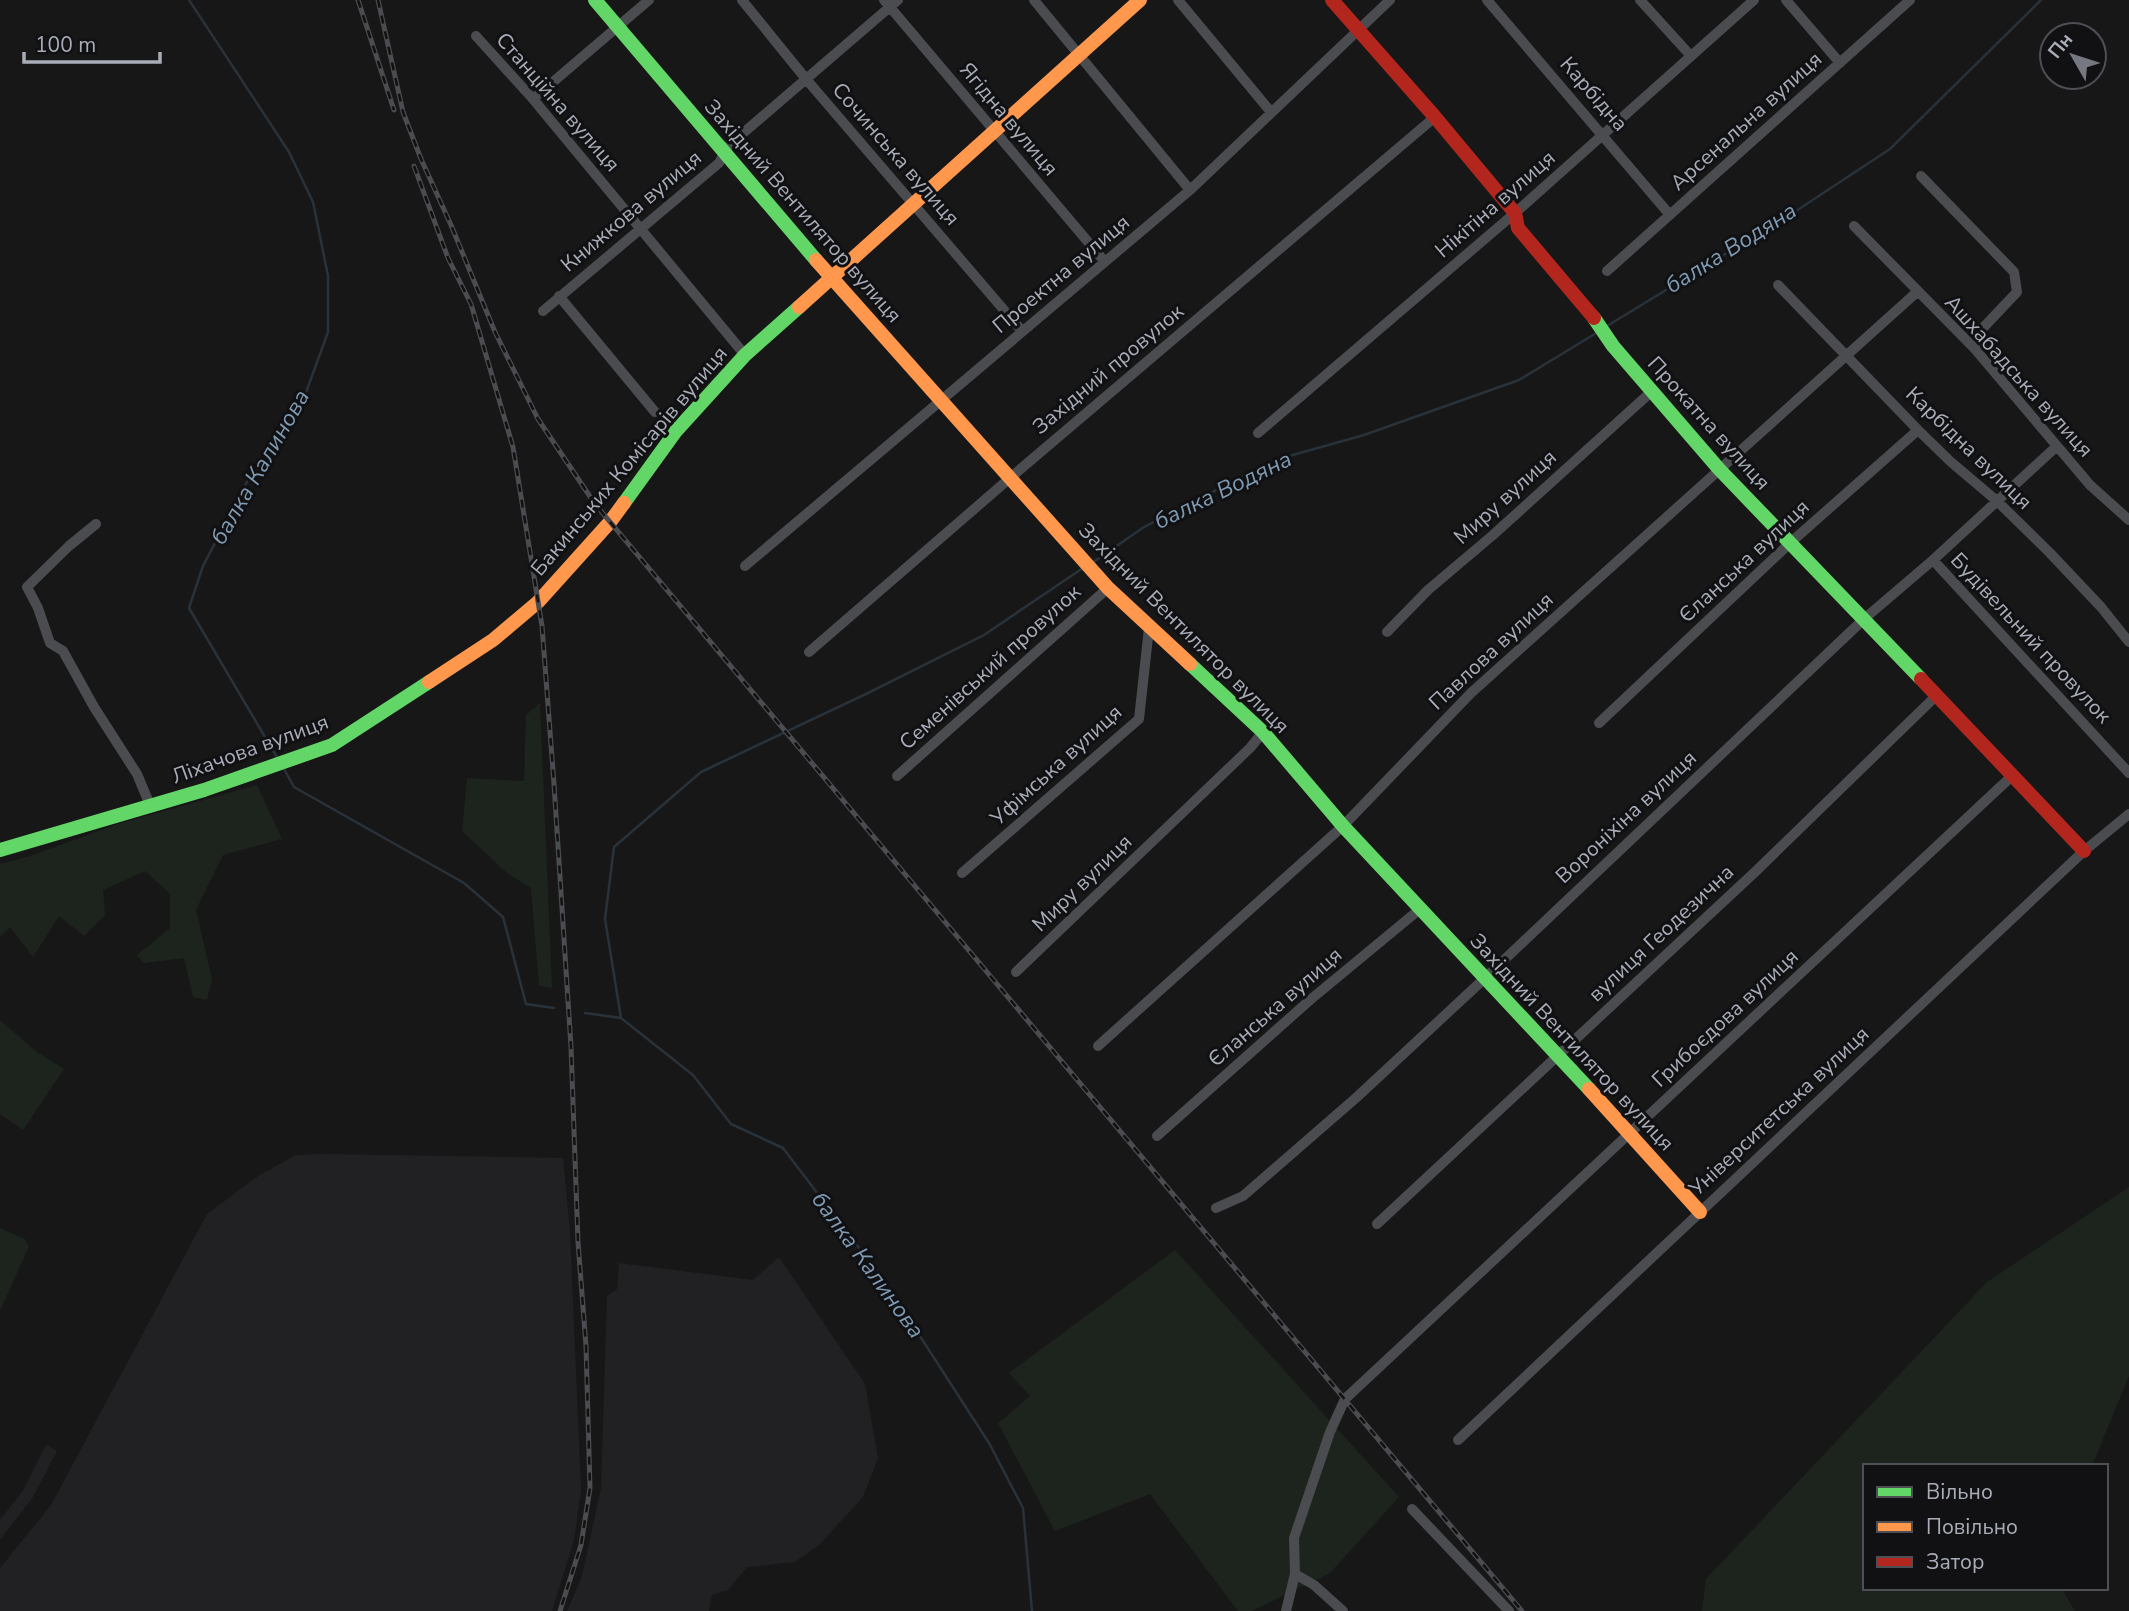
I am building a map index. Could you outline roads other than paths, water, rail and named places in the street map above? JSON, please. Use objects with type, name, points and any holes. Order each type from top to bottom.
[{"type":"street","name":"Західний Вентилятор вулиця","points":[[595,0],[831,278],[1108,588],[1263,732],[1343,826],[1558,1055],[1700,1212]]},
{"type":"street","points":[[533,99],[649,0]]},
{"type":"street","name":"Сочинська вулиця","points":[[741,0],[1022,331]]},
{"type":"street","points":[[1034,0],[1190,190]]},
{"type":"street","name":"Бакинських Комісарів вулиця","points":[[493,640],[538,602],[610,522],[676,431],[745,355],[1140,0]]},
{"type":"street","points":[[1178,0],[1271,112]]},
{"type":"street","name":"Прокатна вулиця","points":[[1332,0],[1435,117],[1515,214],[1518,228],[1603,329],[1613,346],[1719,469],[2084,851]]},
{"type":"street","name":"Проектна вулиця","points":[[746,566],[1190,190],[1390,0]]},
{"type":"street","name":"Карбідна","points":[[1487,0],[1670,215]]},
{"type":"street","points":[[1640,0],[1691,56]]},
{"type":"street","name":"Нікітіна вулиця","points":[[1258,433],[1515,214],[1754,0]]},
{"type":"street","points":[[1786,0],[1840,63]]},
{"type":"street","name":"Арсенальна вулиця","points":[[1607,271],[1910,0]]},
{"type":"street","name":"Книжкова вулиця","points":[[543,311],[719,163],[728,146],[891,2]]},
{"type":"street","name":"Ягідна вулиця","points":[[891,2],[994,131],[1105,262]]},
{"type":"street","name":"Станційна вулиця","points":[[476,36],[533,99],[745,355]]},
{"type":"street","name":"Західний провулок","points":[[808,652],[1435,117]]},
{"type":"street","points":[[1921,176],[2014,272],[2017,292],[1982,329],[1975,349]]},
{"type":"street","name":"Ашхабадська вулиця","points":[[1854,226],[1975,349],[2090,485],[2129,520]]},
{"type":"street","name":"Карбідна вулиця","points":[[1779,285],[1951,462],[1997,501],[2050,553],[2101,607],[2129,642]]},
{"type":"street","name":"Павлова вулиця","points":[[1098,1046],[1343,826],[1471,693],[1846,353],[1917,292]]},
{"type":"street","points":[[559,296],[655,412]]},
{"type":"street","name":"Миру вулиця","points":[[1387,632],[1428,590],[1651,392]]},
{"type":"street","name":"Єланська вулиця","points":[[1599,723],[1790,542],[1919,430]]},
{"type":"street","name":"Вороніхіна вулиця","points":[[1216,1208],[1243,1196],[1357,1097],[1864,620],[2057,446]]},
{"type":"street","points":[[96,524],[27,587],[38,608],[50,643],[63,651],[94,707],[137,774],[149,805]]},
{"type":"street","name":"Будівельний провулок","points":[[1933,560],[2129,773]]},
{"type":"street","name":"Семенівський провулок","points":[[897,776],[1108,588]]},
{"type":"street","name":"Уфімська вулиця","points":[[962,873],[1139,719],[1149,628]]},
{"type":"street","name":"Ліхачова вулиця","points":[[0,850],[204,790],[332,745],[493,640]]},
{"type":"street","name":"вулиця Геодезична","points":[[1377,1224],[1755,872],[1937,695]]},
{"type":"street","name":"Миру вулиця","points":[[1016,972],[1250,748],[1263,732]]},
{"type":"street","name":"Грибоєдова вулиця","points":[[1286,1611],[1295,1574],[1294,1538],[1345,1399],[2013,775]]},
{"type":"street","name":"Університетська вулиця","points":[[1458,1440],[2084,851],[2129,814]]},
{"type":"street","name":"Єланська вулиця","points":[[1157,1136],[1310,1000],[1420,909]]},
{"type":"street","points":[[1412,1509],[1509,1611]]},
{"type":"street","points":[[1295,1574],[1314,1585],[1343,1611]]},
{"type":"waterway","name":"балка Калинова","points":[[189,0],[289,152],[313,202],[328,276],[328,332],[304,398],[248,480],[203,566],[189,608],[278,759]]},
{"type":"waterway","name":"балка Водяна","points":[[1607,326],[1799,209],[1890,149],[2041,0]]},
{"type":"waterway","name":"балка Водяна","points":[[1092,563],[1144,527],[1275,460],[1364,435],[1519,380],[1598,332]]},
{"type":"waterway","name":"балка Водяна","points":[[621,1018],[605,919],[614,847],[701,772],[984,635],[1083,568]]},
{"type":"waterway","name":"балка Калинова","points":[[283,767],[294,787],[464,883],[503,917],[526,1004],[554,1008]]},
{"type":"waterway","name":"балка Калинова","points":[[585,1013],[621,1018],[693,1075],[731,1124],[783,1148],[885,1282],[989,1443],[1023,1508],[1032,1611]]},
{"type":"railway","points":[[358,0],[394,110]]},
{"type":"railway","points":[[378,0],[403,112],[495,332],[538,419],[595,504],[1522,1611]]},
{"type":"railway","points":[[414,166],[448,258],[471,304],[513,447],[542,626],[571,1047],[578,1242],[586,1346],[590,1488],[581,1545],[560,1611]]}]
